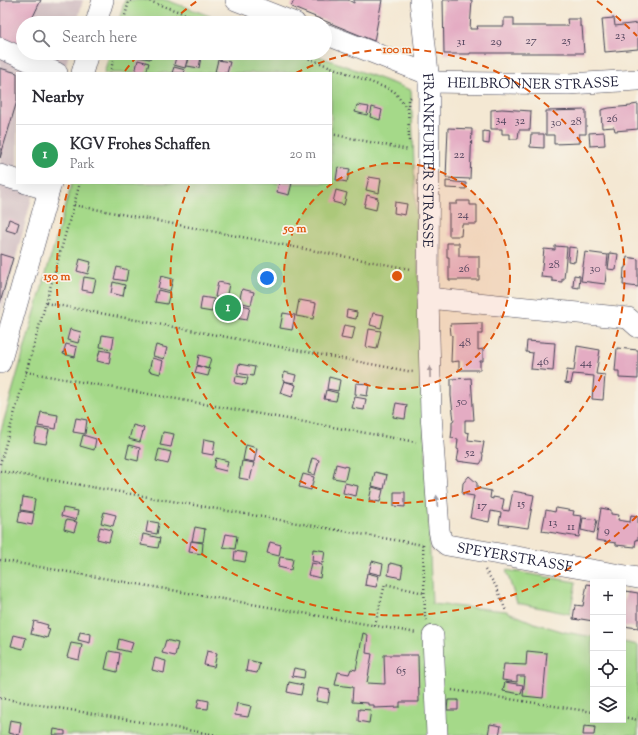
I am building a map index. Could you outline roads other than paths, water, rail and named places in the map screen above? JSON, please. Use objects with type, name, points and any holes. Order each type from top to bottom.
[{"type":"street","points":[[98,16],[103,0]]},
{"type":"street","points":[[236,0],[277,16]]},
{"type":"street","name":"FRANKFURTER STRASSE","points":[[420,0],[429,78],[428,298],[431,414],[439,530],[432,543]]},
{"type":"street","points":[[332,37],[429,78]]},
{"type":"street","points":[[0,48],[16,55]]},
{"type":"street","points":[[0,58],[28,72]]},
{"type":"street","points":[[27,60],[55,72]]},
{"type":"street","points":[[82,72],[86,60]]},
{"type":"street","name":"HEILBRONNER STRASSE","points":[[429,78],[568,84],[638,80]]},
{"type":"street","points":[[0,175],[16,180]]},
{"type":"street","points":[[0,363],[50,186],[34,184]]},
{"type":"street","points":[[428,298],[635,319]]},
{"type":"street","name":"SPEYERSTRASSE","points":[[432,543],[482,550],[638,578]]},
{"type":"street","points":[[433,636],[437,735]]},
{"type":"place","name":"KGV Frohes Schaffen","points":[[228,308]]}]
